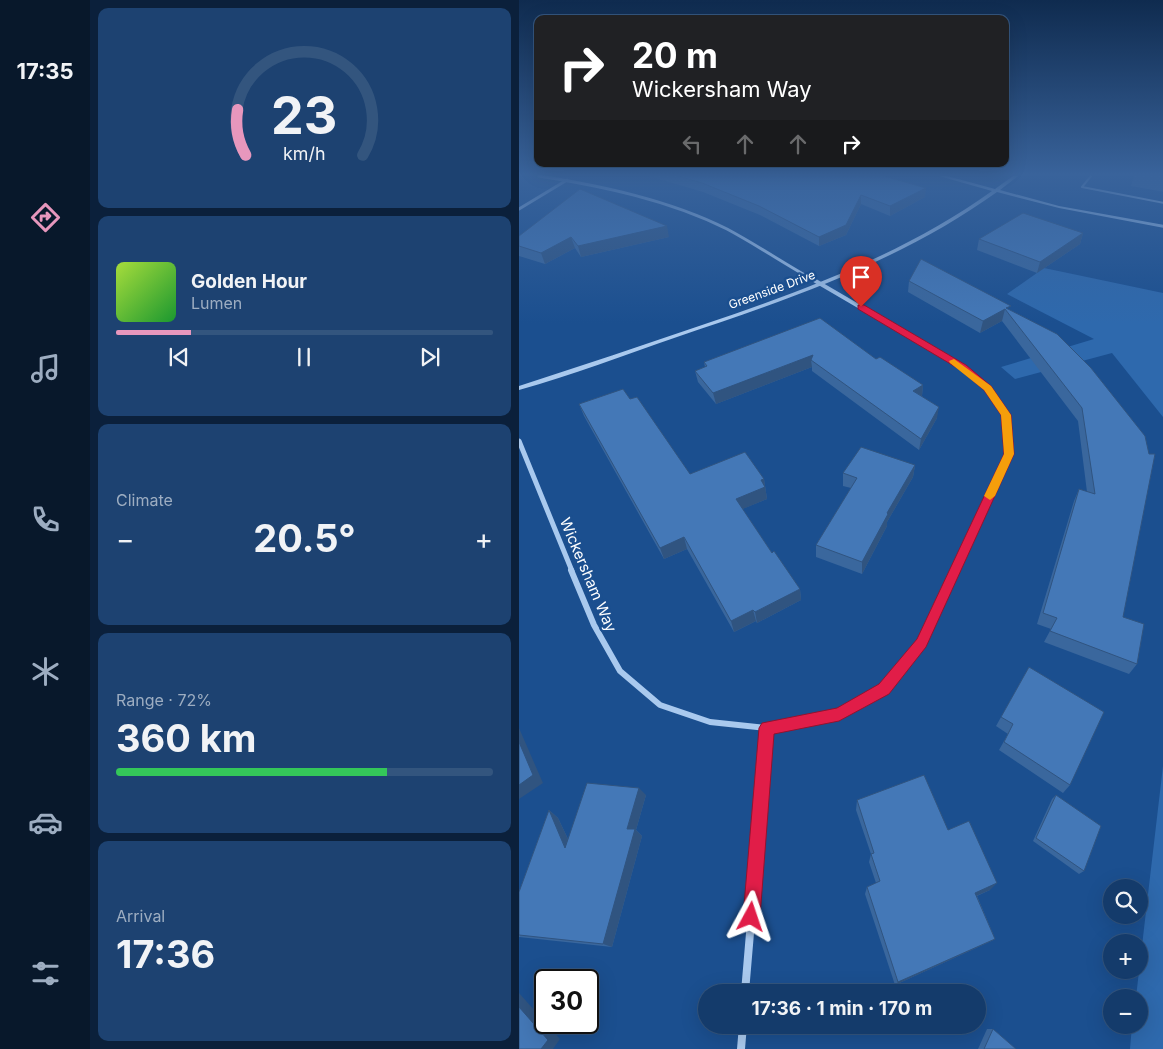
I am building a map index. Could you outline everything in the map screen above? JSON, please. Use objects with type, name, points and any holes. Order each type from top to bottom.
[{"type":"street","name":"Wickersham Way","points":[[519,441],[594,625],[620,672],[660,705],[710,722],[767,728],[839,714],[884,689],[922,643],[1009,454],[1006,415],[988,388],[963,367],[717,225]]},
{"type":"street","name":"Greenside Drive","points":[[519,388],[761,307],[822,284],[917,241],[945,225]]},
{"type":"street","points":[[746,984],[767,728]]},
{"type":"street","points":[[741,1049],[742,1034]]},
{"type":"shaded area","points":[[1044,268],[1163,293],[1163,417],[1112,353],[1015,379],[1001,367],[1094,339],[1007,294]]},
{"type":"shaded area","points":[[1163,766],[1163,1049],[1130,1049],[1131,1034],[1148,1034],[1148,989],[1137,989],[1138,979],[1148,979],[1148,934],[1143,934],[1145,924],[1148,924],[1148,894]]},
{"type":"building","points":[[533,225],[667,226],[578,246],[571,237],[541,253],[519,246],[519,236]]},
{"type":"building","points":[[796,225],[846,225],[846,225],[819,237]]},
{"type":"building","points":[[1003,225],[1059,225],[1083,233],[1040,262],[979,239]]},
{"type":"building","points":[[921,259],[1011,306],[1006,308],[1057,334],[1091,368],[1145,436],[1149,454],[1155,454],[1123,617],[1144,624],[1137,664],[1050,631],[1057,618],[1043,613],[1079,489],[1095,494],[1082,408],[1005,309],[983,321],[909,281]]},
{"type":"building","points":[[820,318],[876,359],[880,357],[923,385],[913,391],[939,407],[921,439],[811,360],[813,355],[713,393],[695,371],[707,366],[704,362]]},
{"type":"building","points":[[623,389],[630,399],[637,397],[690,474],[745,452],[764,479],[761,480],[765,487],[736,499],[772,553],[774,551],[800,589],[755,612],[753,610],[731,621],[684,537],[660,548],[579,404]]},
{"type":"building","points":[[861,447],[915,465],[887,513],[862,562],[816,545],[857,478],[843,473]]},
{"type":"building","points":[[1029,667],[1104,712],[1070,785],[1004,742],[1013,724],[1001,717]]},
{"type":"building","points":[[519,742],[533,775],[519,785]]},
{"type":"building","points":[[924,775],[948,830],[969,821],[997,883],[975,893],[995,939],[898,982],[867,887],[880,881],[871,854],[874,853],[857,800]]},
{"type":"building","points":[[587,783],[639,788],[627,829],[635,829],[603,944],[519,935],[519,892],[549,810],[565,848]]},
{"type":"building","points":[[1056,795],[1101,826],[1084,871],[1036,838]]},
{"type":"building","points":[[519,1007],[534,1024],[534,1034],[543,1034],[548,1040],[541,1049],[519,1049]]},
{"type":"building","points":[[993,1029],[1016,1049],[984,1049]]},
{"type":"slow traffic","points":[[954,361],[988,388],[1006,415],[1009,454],[990,496]]},
{"type":"route","points":[[751,917],[767,728],[839,714],[884,689],[922,643],[1009,454],[1006,415],[988,388],[963,367],[861,307]]}]
